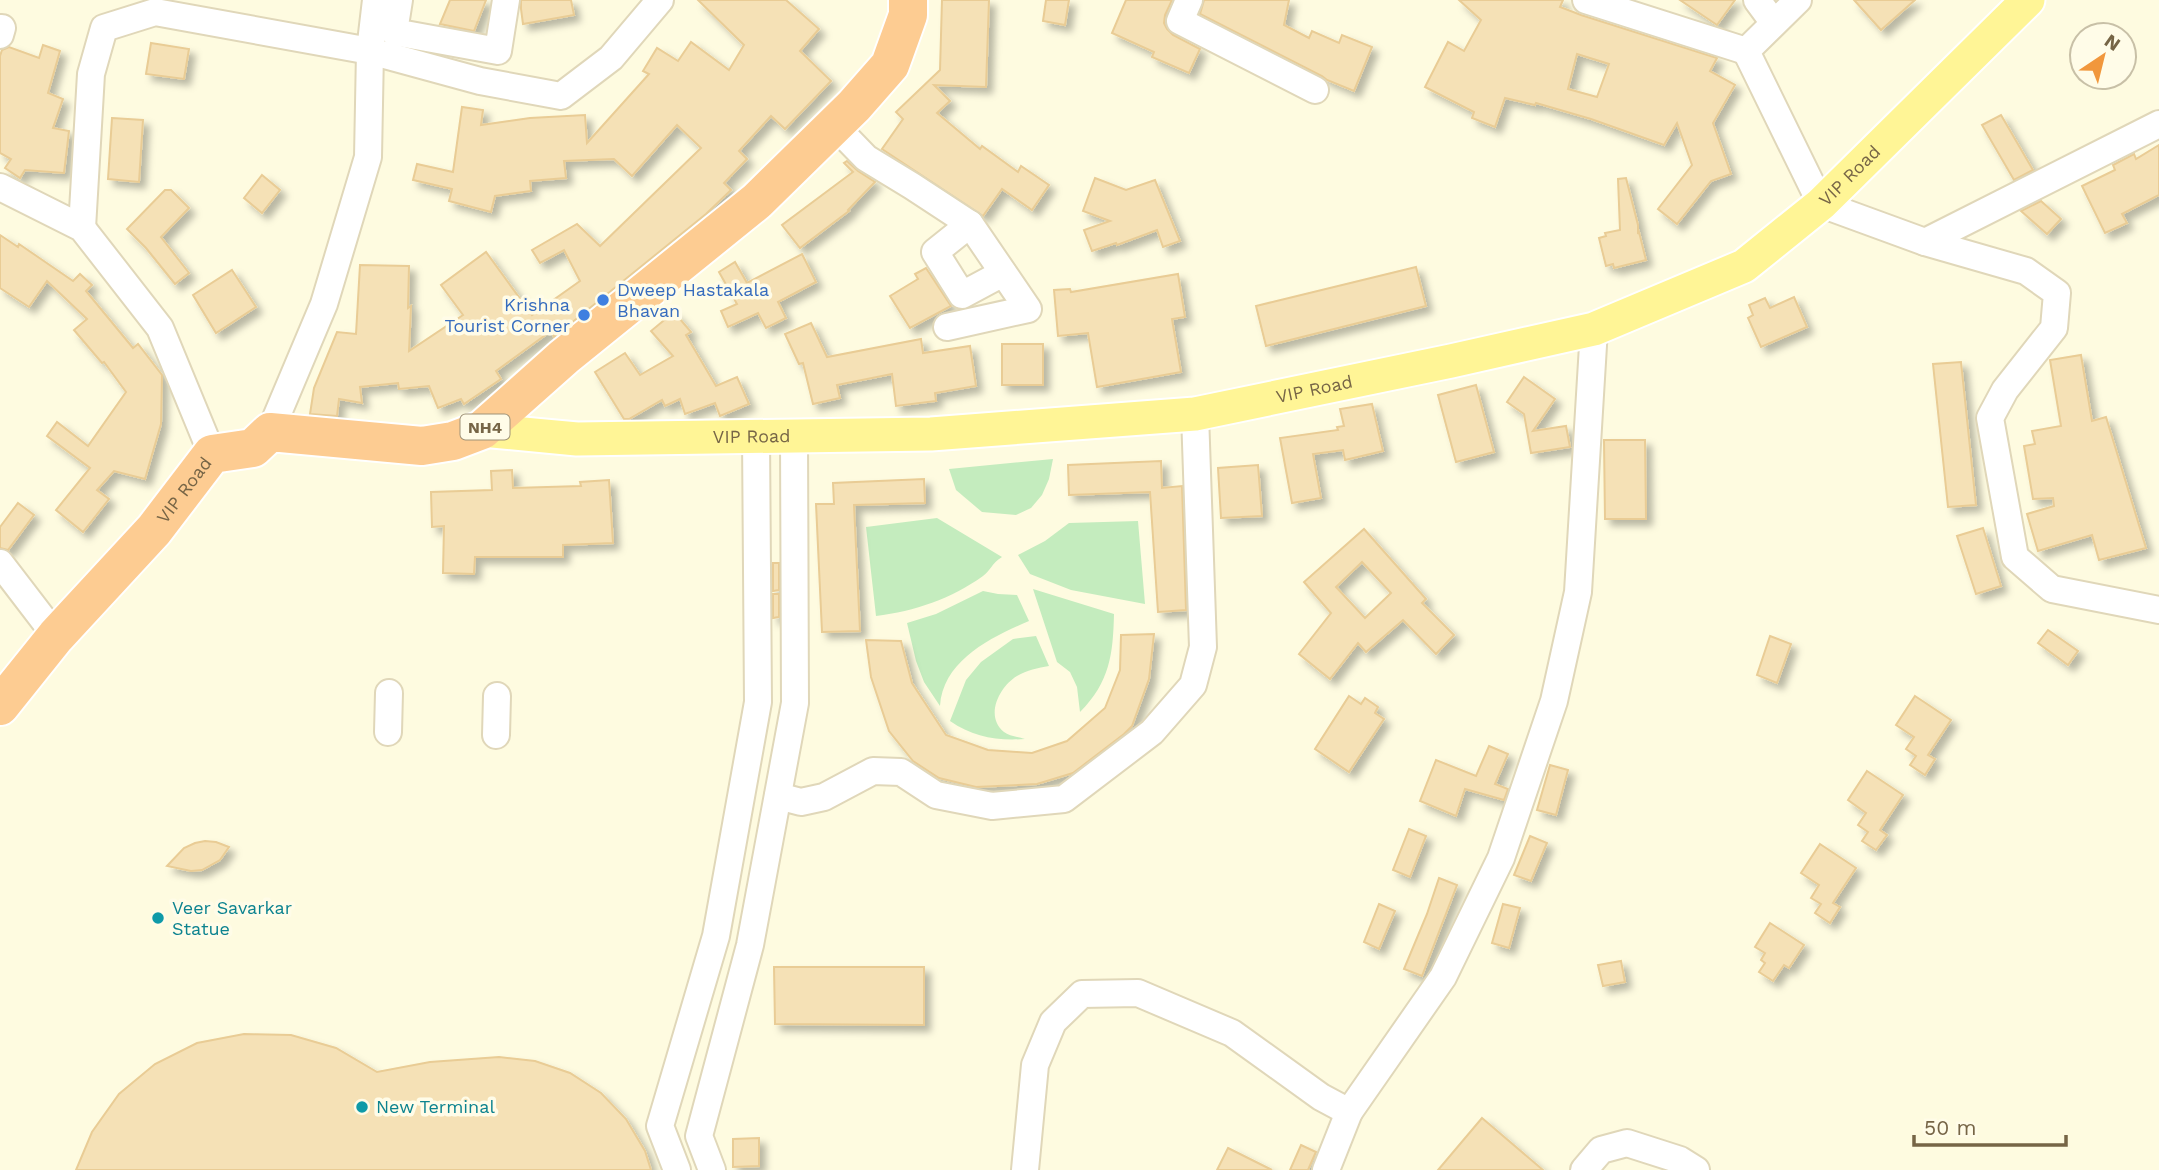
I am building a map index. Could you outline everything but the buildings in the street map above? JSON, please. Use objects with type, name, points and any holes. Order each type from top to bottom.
[{"type":"highway","name":"VIP Road","points":[[0,706],[57,636],[154,530],[212,454],[253,447],[270,432],[422,446],[453,441],[482,430],[564,357],[757,201],[834,125],[890,65],[908,15],[908,0]]},
{"type":"main road","name":"VIP Road","points":[[482,430],[577,439],[931,434],[1195,414],[1594,329],[1744,266],[1821,204],[2028,0]]},
{"type":"street","points":[[270,432],[324,304],[368,158],[370,51],[376,0]]},
{"type":"street","points":[[399,0],[394,32],[498,51],[506,0]]},
{"type":"street","points":[[82,228],[91,74],[104,28],[155,12],[370,51],[480,80],[561,96],[611,58],[660,0]]},
{"type":"street","points":[[1189,0],[1180,21],[1315,90]]},
{"type":"street","points":[[1587,0],[1746,51],[1821,204],[1924,242],[2026,271],[2057,293],[2054,328],[2005,390],[1990,418],[2015,557],[2052,589],[2159,610]]},
{"type":"street","points":[[1758,0],[1774,23]]},
{"type":"street","points":[[1746,51],[1798,0]]},
{"type":"street","points":[[1924,242],[2159,124]]},
{"type":"street","points":[[834,125],[866,158],[970,224],[1028,309],[947,327]]},
{"type":"street","points":[[0,187],[82,228],[160,328],[212,454]]},
{"type":"street","points":[[970,224],[935,253],[962,295],[1003,273]]},
{"type":"street","points":[[1326,1170],[1349,1112],[1443,977],[1501,858],[1554,701],[1578,592],[1594,329]]},
{"type":"street","points":[[778,796],[801,802],[824,797],[873,771],[901,772],[936,795],[992,806],[1064,799],[1152,732],[1193,685],[1203,647],[1195,414]]},
{"type":"street","points":[[712,1170],[699,1136],[751,944],[795,703],[794,436]]},
{"type":"street","points":[[677,1170],[660,1126],[716,936],[758,702],[756,437]]},
{"type":"street","points":[[0,563],[57,636]]},
{"type":"street","points":[[388,732],[389,693]]},
{"type":"street","points":[[496,735],[497,696]]},
{"type":"street","points":[[1025,1170],[1035,1065],[1053,1022],[1082,994],[1138,993],[1232,1033],[1321,1097],[1349,1112]]},
{"type":"street","points":[[1584,1170],[1601,1150],[1627,1143],[1680,1160],[1696,1170]]},
{"type":"green space","points":[[1053,459],[1042,495],[1031,508],[1016,515],[982,512],[956,490],[949,469]]},
{"type":"green space","points":[[937,518],[1002,557],[983,576],[945,597],[905,611],[876,616],[866,527]]},
{"type":"green space","points":[[1138,521],[1145,604],[1071,590],[1030,574],[1018,555],[1045,541],[1069,523]]},
{"type":"green space","points":[[1033,589],[1114,614],[1108,667],[1098,690],[1080,712],[1077,687],[1070,672],[1057,662]]},
{"type":"green space","points":[[983,591],[1017,595],[1029,621],[985,643],[960,663],[943,690],[940,706],[924,682],[907,623],[936,614]]},
{"type":"green space","points":[[1036,636],[1049,666],[1017,676],[1000,694],[995,710],[995,718],[1004,732],[1025,739],[986,737],[967,731],[950,721],[966,680],[981,662],[1013,639]]},
{"type":"place","name":"Dweep Hastakala Bhavan","points":[[603,300]]},
{"type":"place","name":"Krishna Tourist Corner","points":[[584,315]]},
{"type":"place","name":"Veer Savarkar Statue","points":[[158,918]]},
{"type":"place","name":"New Terminal","points":[[362,1107]]}]
